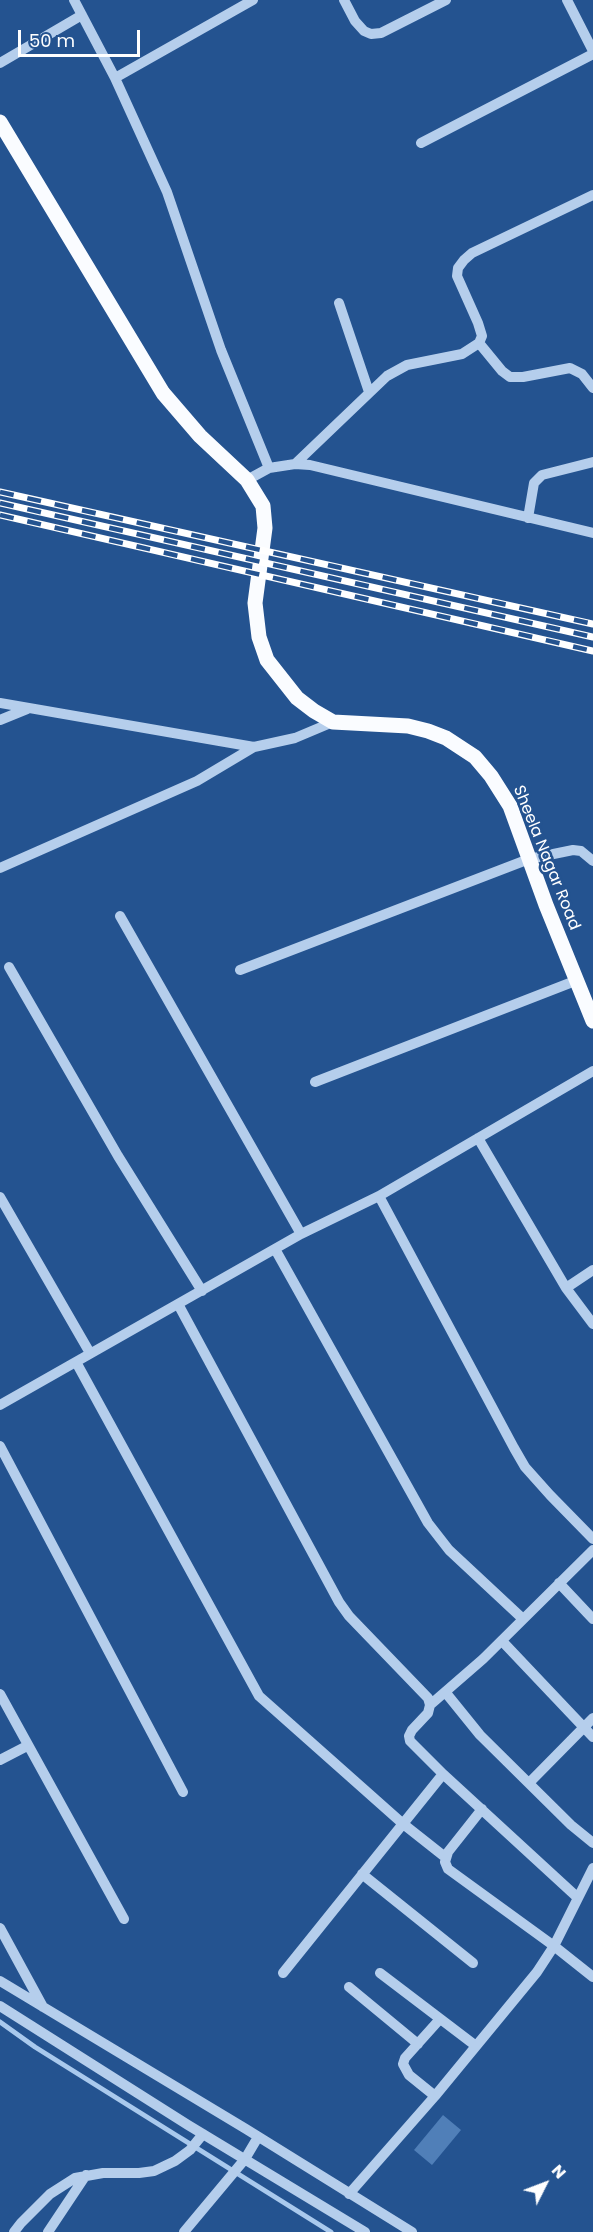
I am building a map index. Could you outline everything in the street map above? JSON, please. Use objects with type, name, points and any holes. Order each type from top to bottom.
[{"type":"main road","points":[[0,122],[5,141],[163,393],[200,436],[247,480],[263,506],[265,528],[255,603],[259,637],[267,660],[297,698],[333,722]]},
{"type":"main road","name":"Sheela Nagar Road","points":[[333,722],[408,726],[437,734],[475,757],[503,792],[510,806],[575,981],[593,1021]]},
{"type":"street","points":[[74,0],[115,78],[167,192],[183,232],[221,350],[269,468]]},
{"type":"street","points":[[115,78],[253,0]]},
{"type":"street","points":[[344,0],[360,26],[371,34],[381,33],[446,0]]},
{"type":"street","points":[[421,142],[593,52],[567,0]]},
{"type":"street","points":[[0,63],[82,15]]},
{"type":"street","points":[[295,464],[387,376],[407,365],[462,354],[479,343],[482,336],[478,323],[457,276],[458,268],[464,260],[472,253],[593,195]]},
{"type":"street","points":[[339,303],[369,392]]},
{"type":"street","points":[[479,343],[502,371],[510,376],[524,377],[570,368],[582,374],[593,388]]},
{"type":"street","points":[[528,518],[534,483],[542,475],[593,462]]},
{"type":"street","points":[[247,480],[269,468],[295,464],[310,465],[593,533]]},
{"type":"street","points":[[0,703],[254,747]]},
{"type":"street","points":[[0,720],[27,709]]},
{"type":"street","name":"Sheela Nagar Road","points":[[0,868],[197,782],[254,747],[295,738],[333,722]]},
{"type":"street","points":[[240,970],[529,859],[573,850],[581,851],[593,861]]},
{"type":"street","points":[[120,916],[301,1234]]},
{"type":"street","points":[[9,967],[118,1156],[202,1291]]},
{"type":"street","points":[[315,1082],[575,981]]},
{"type":"street","points":[[0,1405],[301,1234],[379,1196],[593,1071]]},
{"type":"street","points":[[478,1138],[567,1288],[593,1324]]},
{"type":"street","points":[[379,1196],[514,1449],[537,1481],[593,1539]]},
{"type":"street","points":[[0,1197],[90,1353]]},
{"type":"street","points":[[275,1249],[428,1523],[449,1550],[523,1619]]},
{"type":"street","points":[[567,1288],[593,1270]]},
{"type":"street","points":[[178,1304],[339,1602],[349,1616],[428,1698],[430,1705],[428,1713],[412,1730],[409,1736],[410,1741],[578,1898]]},
{"type":"street","points":[[76,1362],[259,1696],[402,1823],[445,1857]]},
{"type":"street","points":[[0,1446],[183,1792]]},
{"type":"street","points":[[430,1705],[502,1641],[593,1550]]},
{"type":"street","points":[[559,1583],[593,1619]]},
{"type":"street","points":[[502,1641],[593,1737]]},
{"type":"street","points":[[446,1693],[470,1725],[571,1825],[593,1843]]},
{"type":"street","points":[[0,1694],[124,1919]]},
{"type":"street","points":[[529,1783],[593,1718]]},
{"type":"street","points":[[0,1760],[27,1746]]},
{"type":"street","points":[[283,1973],[443,1774]]},
{"type":"street","points":[[482,1809],[445,1857],[448,1869],[593,1977]]},
{"type":"street","points":[[349,2194],[435,2096],[537,1972],[554,1946],[593,1869]]},
{"type":"street","points":[[362,1874],[473,1963]]},
{"type":"street","points":[[0,1928],[43,2008]]},
{"type":"street","points":[[380,1973],[476,2046]]},
{"type":"street","points":[[0,1981],[412,2232]]},
{"type":"street","points":[[349,1987],[418,2044]]},
{"type":"street","points":[[0,2006],[201,2137],[239,2166],[365,2232]]},
{"type":"street","points":[[435,2096],[404,2069],[403,2064],[405,2058],[440,2019]]},
{"type":"street","points":[[14,2232],[50,2194],[75,2178],[86,2175],[154,2171],[175,2161],[190,2150],[201,2137]]},
{"type":"street","points":[[184,2232],[239,2166],[258,2137]]},
{"type":"street","points":[[48,2232],[86,2175]]},
{"type":"building","points":[[443,2115],[461,2130],[432,2165],[414,2150]]},
{"type":"waterway","points":[[0,2022],[35,2047],[331,2232]]},
{"type":"railway","points":[[0,492],[593,624]]},
{"type":"railway","points":[[0,503],[593,637]]},
{"type":"railway","points":[[0,515],[593,651]]}]
